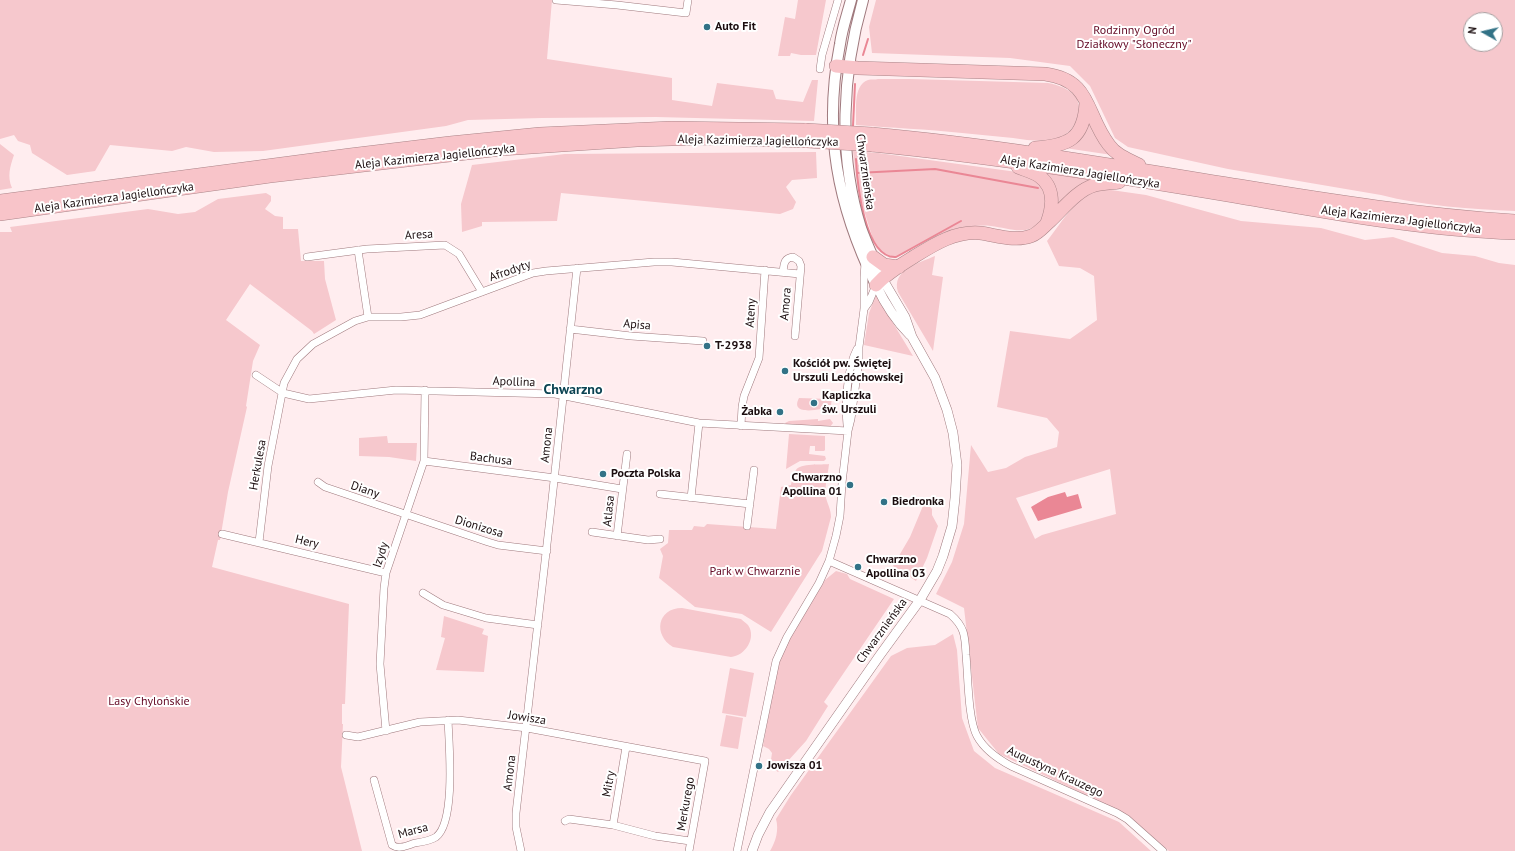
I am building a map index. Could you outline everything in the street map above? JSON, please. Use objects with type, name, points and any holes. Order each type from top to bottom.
[{"type":"highway","points":[[843,67],[1055,75],[1066,79],[1080,90],[1103,136],[1114,150],[1124,158],[1155,172]]},
{"type":"highway","points":[[1013,150],[1052,147],[1068,142],[1075,136],[1084,121],[1086,104]]},
{"type":"highway","name":"Aleja Kazimierza Jagiellończyka","points":[[0,201],[220,178],[430,145],[540,134],[716,127],[807,136],[872,140],[923,139],[1013,150],[1379,208],[1515,221]]},
{"type":"highway","name":"Aleja Kazimierza Jagiellończyka","points":[[872,140],[1141,181],[1379,220],[1515,233]]},
{"type":"highway","points":[[1004,160],[1032,172],[1045,182],[1051,196],[1052,206],[1047,223]]},
{"type":"highway","points":[[879,282],[899,266],[936,244],[959,235],[980,233],[1010,238],[1028,237],[1037,233],[1076,196],[1094,185],[1141,181]]},
{"type":"highway","name":"Aleja Kazimierza Jagiellończyka","points":[[0,214],[163,185]]},
{"type":"highway","points":[[869,260],[884,265],[899,266]]},
{"type":"main road","name":"Chwarznieńska","points":[[843,67],[840,40],[851,0]]},
{"type":"main road","name":"Chwarznieńska","points":[[863,0],[851,47],[843,67],[833,115],[836,164],[847,215],[879,282]]},
{"type":"street","points":[[556,0],[686,13],[688,0]]},
{"type":"street","points":[[820,69],[822,55],[838,0]]},
{"type":"street","name":"Aresa","points":[[307,257],[358,250],[445,245],[459,254],[482,292]]},
{"type":"street","points":[[358,250],[368,317]]},
{"type":"street","points":[[783,272],[785,262],[793,257],[800,262],[800,274]]},
{"type":"street","name":"Chwarznieńska","points":[[737,851],[776,661],[780,650],[819,583],[829,561],[840,516],[848,431],[851,419],[864,309],[864,277],[869,260]]},
{"type":"street","name":"Afrodyty","points":[[283,393],[284,383],[297,359],[306,350],[320,340],[355,321],[368,317],[401,318],[420,315],[537,272],[654,262],[672,262],[800,274]]},
{"type":"street","name":"Amona","points":[[521,851],[516,820],[577,268]]},
{"type":"street","name":"Ateny","points":[[741,426],[744,396],[759,358],[765,270]]},
{"type":"street","name":"Amora","points":[[795,336],[800,274]]},
{"type":"street","name":"Chwarznieńska","points":[[864,309],[879,282]]},
{"type":"street","name":"Chwarznieńska","points":[[752,851],[758,835],[770,812],[875,661],[920,600],[937,571],[948,539],[955,498],[956,465],[953,433],[947,410],[940,389],[929,366],[912,338],[898,324],[885,303],[879,282]]},
{"type":"street","name":"Apisa","points":[[570,329],[631,336],[703,341]]},
{"type":"street","name":"Apollina","points":[[256,375],[283,393],[301,398],[314,399],[396,390],[563,396],[699,424],[848,431]]},
{"type":"street","name":"Izydy","points":[[386,731],[380,664],[384,588],[386,573],[424,462],[425,390]]},
{"type":"street","name":"Herkulesa","points":[[259,542],[266,474],[283,393]]},
{"type":"street","points":[[691,498],[699,424]]},
{"type":"street","name":"Atlasa","points":[[617,536],[627,454]]},
{"type":"street","name":"Bachusa","points":[[424,462],[555,478]]},
{"type":"street","points":[[747,526],[754,470]]},
{"type":"street","name":"Atlasa","points":[[555,478],[622,489]]},
{"type":"street","name":"Diany","points":[[318,482],[325,488],[406,515]]},
{"type":"street","points":[[660,494],[750,504]]},
{"type":"street","name":"Dionizosa","points":[[406,515],[498,545],[547,550]]},
{"type":"street","name":"Atlasa","points":[[592,532],[648,540],[660,538]]},
{"type":"street","name":"Hery","points":[[222,534],[386,573]]},
{"type":"street","name":"Augustyna Krauzego","points":[[829,561],[920,600],[950,614],[957,620],[965,634],[973,726],[977,736],[989,751],[1011,766],[1117,813],[1127,819],[1163,851]]},
{"type":"street","points":[[423,593],[443,605],[486,618],[538,625]]},
{"type":"street","name":"Marsa","points":[[374,780],[392,845],[394,847],[402,847],[436,837],[444,827],[450,785],[448,720]]},
{"type":"street","name":"Jowisza","points":[[346,735],[358,737],[420,722],[458,720],[527,728],[705,761]]},
{"type":"street","name":"Mitry","points":[[613,825],[626,747]]},
{"type":"street","name":"Merkurego","points":[[689,851],[705,761]]},
{"type":"street","points":[[565,821],[569,819],[613,825],[655,836],[690,841]]},
{"type":"green space","points":[[0,0],[552,0],[547,59],[672,78],[672,100],[712,106],[717,83],[773,90],[776,99],[803,102],[812,80],[818,80],[814,121],[656,117],[468,120],[446,126],[263,151],[214,152],[186,147],[172,151],[110,145],[95,171],[67,175],[32,153],[30,145],[18,141],[14,135],[0,139]]},
{"type":"green space","points":[[798,0],[826,0],[816,55],[791,53],[790,56],[778,56],[785,17],[795,19]]},
{"type":"green space","name":"Rodzinny Ogród Działkowy \"Słoneczny\"","points":[[876,0],[1515,0],[1515,211],[1465,208],[1413,202],[1381,195],[1228,169],[1128,147],[1115,138],[1090,86],[1070,66],[1010,58],[872,53],[869,27]]},
{"type":"green space","points":[[868,80],[1048,83],[1063,87],[1075,96],[1079,110],[1078,117],[1071,129],[1066,134],[1060,138],[1043,141],[936,130],[856,125],[857,93],[863,83]]},
{"type":"green space","points":[[1089,117],[1112,155],[1065,148]]},
{"type":"green space","points":[[0,144],[14,155],[9,175],[12,188],[0,190]]},
{"type":"green space","points":[[853,151],[1017,172],[1040,182],[1048,204],[1042,219],[1036,226],[1030,229],[1018,230],[991,226],[972,226],[961,228],[935,236],[896,258],[882,252],[873,239],[861,201]]},
{"type":"green space","points":[[816,152],[817,178],[792,180],[786,187],[796,202],[793,209],[780,214],[561,193],[557,221],[482,222],[482,226],[462,232],[461,204],[472,165],[565,154]]},
{"type":"green space","points":[[1042,172],[1092,180],[1054,212]]},
{"type":"green space","points":[[1104,189],[1146,195],[1241,221],[1321,228],[1365,240],[1393,237],[1442,253],[1475,256],[1499,263],[1515,265],[1515,851],[1169,851],[1128,815],[999,754],[978,728],[964,608],[936,594],[952,562],[964,524],[971,445],[988,472],[1006,468],[1025,457],[1057,447],[1059,432],[1047,418],[997,407],[1010,331],[1070,339],[1097,320],[1094,276],[1080,268],[1059,266],[1047,241],[1071,209],[1086,196]],"holes":[[[1110,469],[1116,514],[1042,535],[1035,539],[1016,498]]]},
{"type":"green space","name":"Lasy Chylońskie","points":[[266,193],[271,196],[271,201],[265,209],[275,216],[283,217],[283,229],[298,229],[301,261],[324,261],[325,279],[336,320],[314,334],[250,284],[226,320],[260,345],[253,361],[247,407],[228,492],[220,540],[218,540],[212,567],[349,604],[345,704],[342,704],[343,724],[341,767],[362,851],[0,851],[0,232],[12,232],[10,227],[148,209],[178,214],[195,212],[218,199]]},
{"type":"green space","points":[[935,256],[932,275],[943,277],[933,351],[898,292],[897,284],[902,273],[908,268]]},
{"type":"green space","points":[[876,295],[913,356],[864,345],[869,313]]},
{"type":"green space","points":[[799,398],[832,398],[830,407],[802,410],[798,408],[797,404]]},
{"type":"green space","points":[[818,419],[818,421],[830,419],[833,423],[830,427],[787,425],[785,423],[789,421]]},
{"type":"green space","points":[[789,434],[825,436],[825,450],[815,451],[815,446],[810,446],[809,454],[825,456],[826,459],[824,461],[800,461],[786,469]]},
{"type":"green space","points":[[387,436],[388,443],[417,443],[416,461],[389,457],[359,456],[359,438]]},
{"type":"green space","name":"Park w Chwarznie","points":[[829,464],[826,498],[831,517],[822,551],[771,632],[742,614],[695,607],[659,578],[663,556],[660,549],[668,543],[669,530],[692,530],[694,526],[704,527],[707,524],[776,529],[781,487],[791,485],[794,473],[802,466]]},
{"type":"green space","points":[[925,501],[932,509],[932,515],[938,526],[927,558],[916,581],[893,566],[910,537]]},
{"type":"green space","points":[[836,571],[847,574],[850,579],[894,599],[824,702],[828,706],[806,741],[778,772],[770,766],[772,753],[769,749],[763,746],[778,662],[785,647],[825,580]]},
{"type":"green space","points":[[682,608],[741,619],[748,625],[750,630],[751,635],[748,646],[741,653],[731,657],[673,647],[662,636],[660,629],[661,623],[667,612]]},
{"type":"green space","points":[[444,616],[484,629],[482,634],[488,636],[484,672],[436,670],[445,638],[441,637]]},
{"type":"green space","points":[[953,634],[957,650],[962,718],[974,751],[995,768],[1119,822],[1151,851],[770,851],[776,835],[776,819],[791,795],[891,656],[907,648],[935,645]]},
{"type":"green space","points":[[730,668],[754,673],[746,717],[722,713]]},
{"type":"green space","points":[[726,715],[743,718],[738,749],[720,746]]},
{"type":"shaded area","points":[[1065,492],[1067,497],[1078,494],[1082,508],[1038,521],[1031,507],[1048,497]]},
{"type":"waterway","points":[[863,55],[868,39]]},
{"type":"waterway","points":[[853,126],[855,84]]},
{"type":"waterway","points":[[856,159],[858,184],[864,217],[876,246],[885,254],[896,257],[961,221]]},
{"type":"waterway","points":[[857,173],[935,169],[1038,188]]},
{"type":"place","name":"Auto Fit","points":[[707,27]]},
{"type":"place","name":"T-2938","points":[[707,346]]},
{"type":"place","name":"Kościół pw. Świętej Urszuli Ledóchowskej","points":[[785,371]]},
{"type":"place","name":"Kapliczka św. Urszuli","points":[[814,403]]},
{"type":"place","name":"Żabka","points":[[780,412]]},
{"type":"place","name":"Poczta Polska","points":[[603,474]]},
{"type":"place","name":"Chwarzno Apollina 01","points":[[850,485]]},
{"type":"place","name":"Biedronka","points":[[884,502]]},
{"type":"place","name":"Chwarzno Apollina 03","points":[[858,567]]},
{"type":"place","name":"Jowisza 01","points":[[759,766]]},
{"type":"district","name":"Chwarzno","points":[[573,390]]}]
